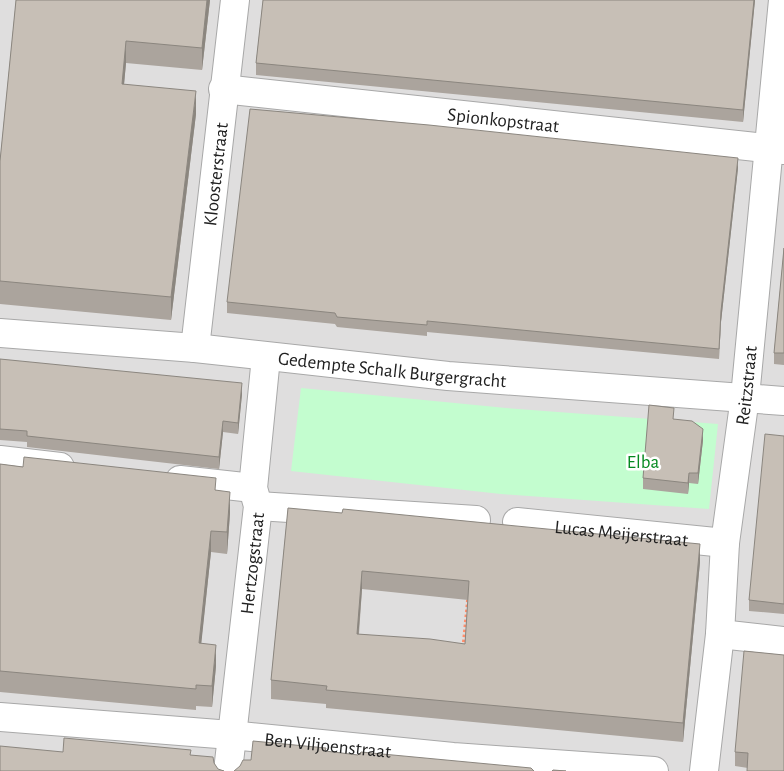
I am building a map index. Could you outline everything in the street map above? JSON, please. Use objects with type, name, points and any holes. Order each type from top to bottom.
[{"type":"street","name":"Kloosterstraat","points":[[195,348],[234,0]]},
{"type":"street","name":"Reitzstraat","points":[[704,771],[720,634],[725,543],[777,149],[783,0]]},
{"type":"street","name":"Spionkopstraat","points":[[223,89],[777,149]]},
{"type":"street","name":"Gedempte Schalk Burgergracht","points":[[0,333],[195,348],[448,376],[784,401]]},
{"type":"street","name":"Hertzogstraat","points":[[228,771],[256,497],[266,356]]},
{"type":"street","points":[[0,460],[88,470]]},
{"type":"street","points":[[156,477],[256,497],[476,520]]},
{"type":"street","name":"Lucas Meijerstraat","points":[[517,522],[725,543]]},
{"type":"street","points":[[720,634],[784,641]]},
{"type":"street","name":"Ben Viljoenstraat","points":[[0,717],[232,734],[452,757],[654,771]]},
{"type":"path","points":[[463,648],[469,589]]},
{"type":"shaded area","points":[[0,0],[784,0],[784,771],[0,771]]},
{"type":"green space","name":"Elba","points":[[301,388],[506,408],[718,424],[709,509],[501,494],[291,471]]},
{"type":"building","points":[[16,0],[207,0],[202,48],[126,41],[122,84],[196,91],[171,297],[0,281],[0,161]]},
{"type":"building","points":[[263,0],[754,0],[743,110],[256,63]]},
{"type":"building","points":[[250,109],[429,125],[738,158],[721,311],[719,349],[427,321],[427,325],[337,317],[335,313],[227,302]]},
{"type":"building","points":[[784,248],[784,353],[774,353]]},
{"type":"building","points":[[0,359],[242,383],[238,423],[223,421],[219,457],[27,436],[27,431],[0,429]]},
{"type":"building","points":[[649,405],[674,408],[673,419],[692,421],[703,429],[698,473],[689,473],[688,483],[643,478]]},
{"type":"building","points":[[765,434],[784,436],[784,604],[749,600]]},
{"type":"building","points":[[24,457],[216,478],[215,490],[230,492],[227,532],[211,531],[199,643],[216,645],[212,686],[196,685],[196,689],[0,671],[0,464],[23,467]]},
{"type":"building","points":[[288,508],[342,513],[343,509],[700,544],[683,723],[326,690],[327,686],[271,680]],"holes":[[[362,571],[469,581],[465,644],[430,639],[357,634]]]},
{"type":"building","points":[[744,651],[784,655],[784,771],[747,771],[748,753],[735,752]]},
{"type":"building","points":[[64,738],[191,750],[190,755],[213,757],[218,769],[224,771],[0,771],[0,746],[63,752]]},
{"type":"building","points":[[253,741],[326,748],[325,751],[358,755],[361,752],[531,768],[534,771],[234,771],[243,760],[251,760]]}]
